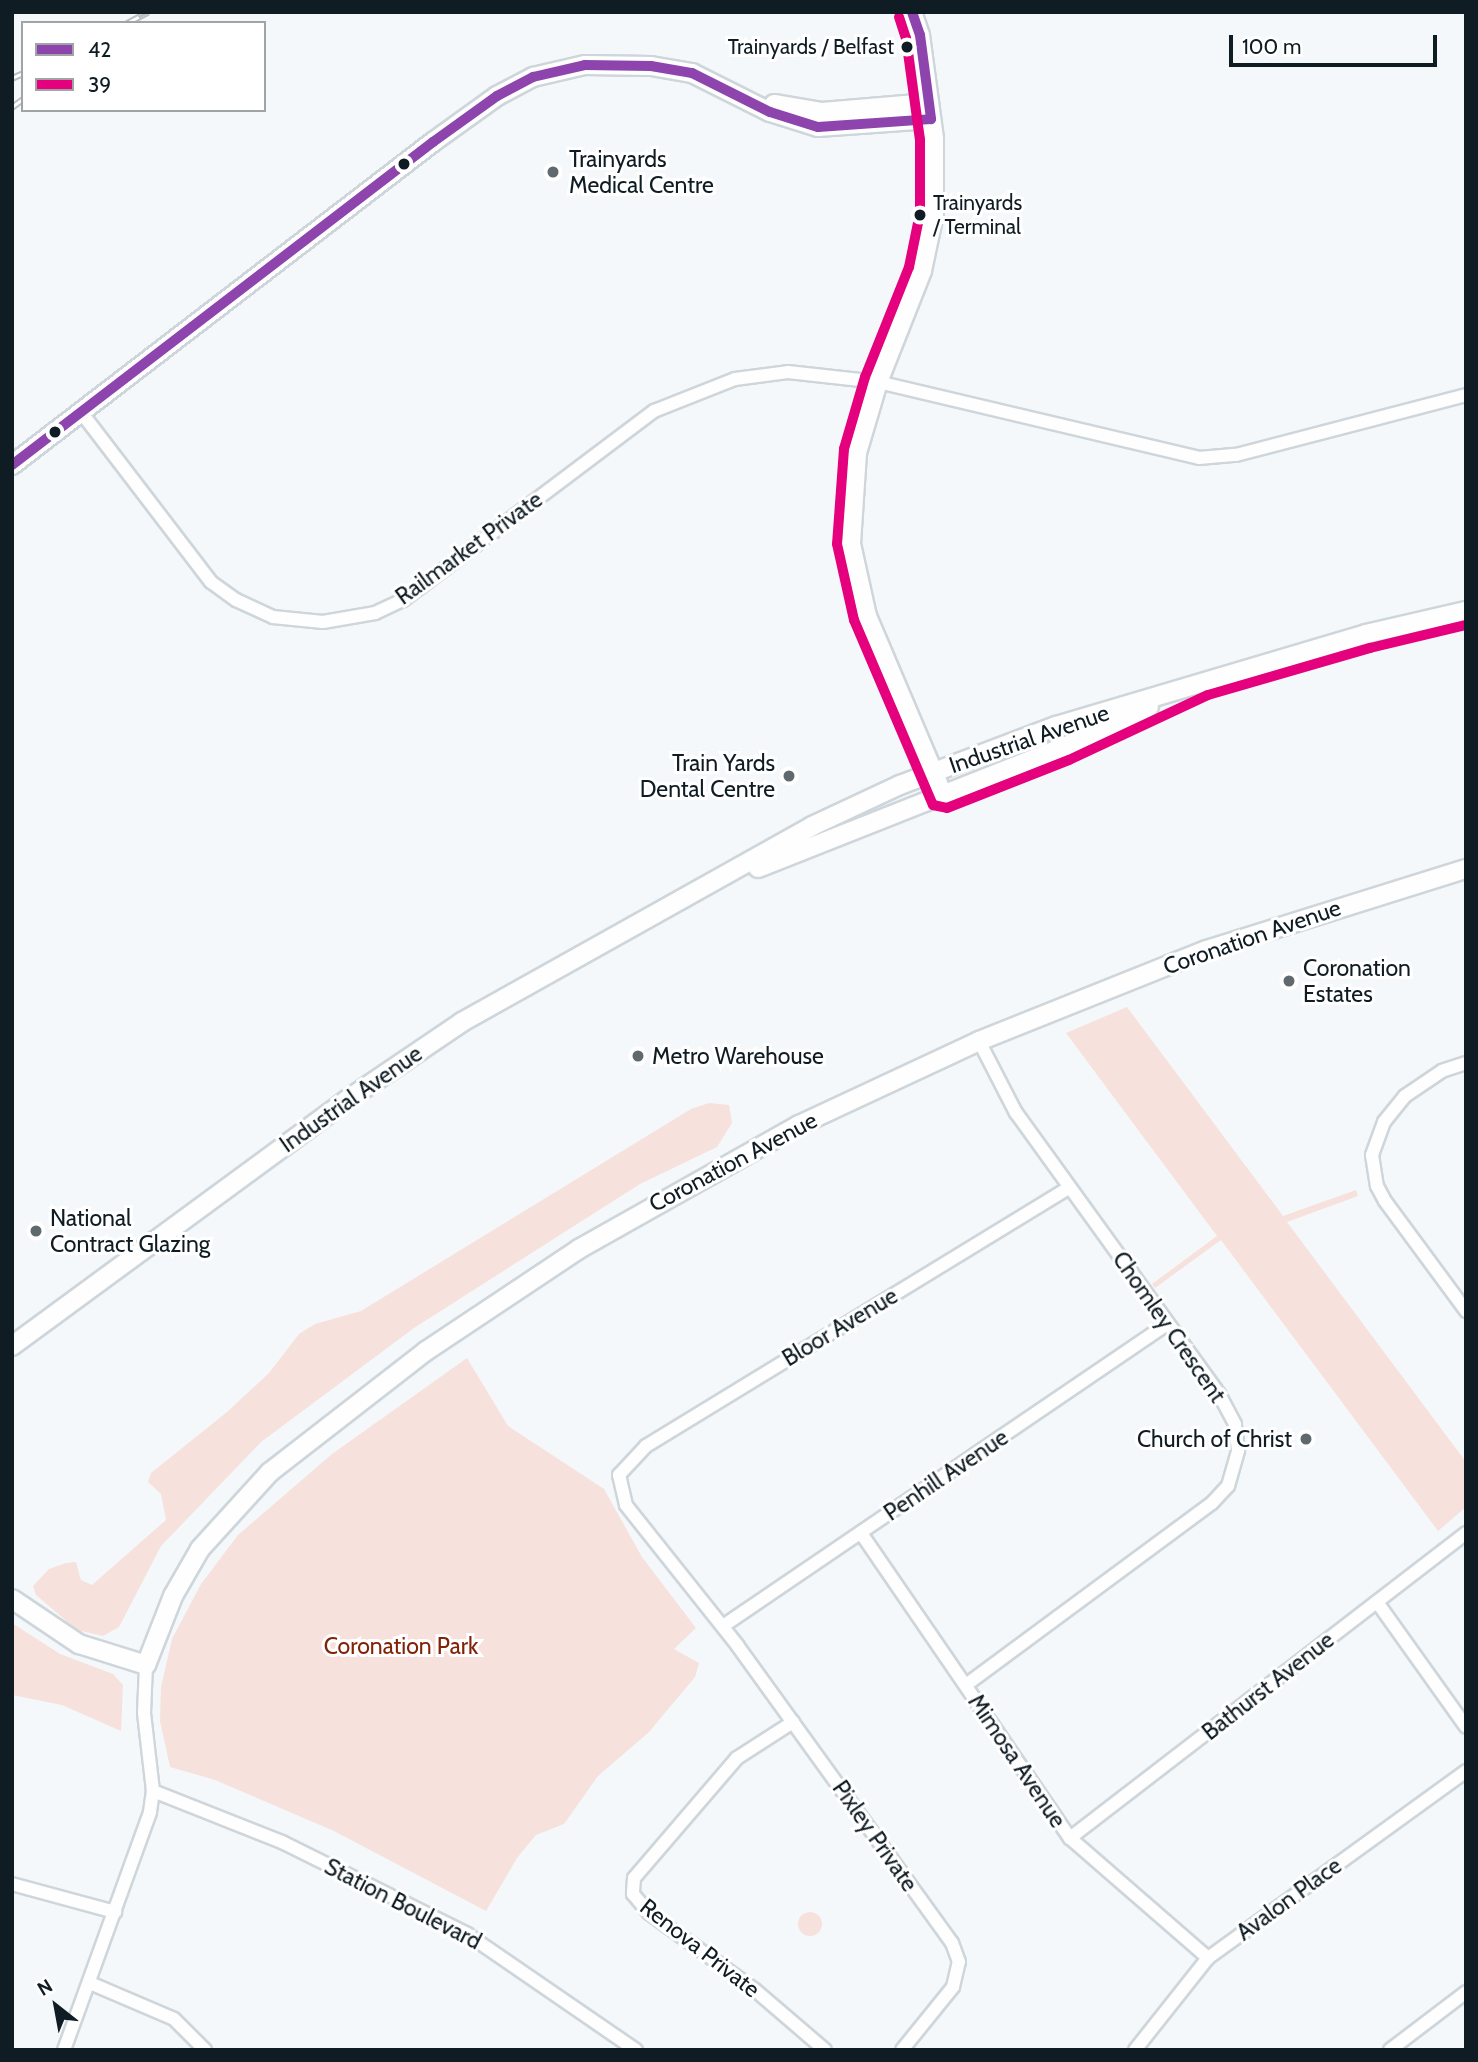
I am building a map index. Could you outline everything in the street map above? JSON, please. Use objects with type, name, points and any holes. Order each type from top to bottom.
[{"type":"street","points":[[912,12],[920,35],[937,180],[931,234],[914,291],[878,382],[852,477],[853,563],[870,626],[943,795]]},
{"type":"street","points":[[920,35],[924,12]]},
{"type":"street","points":[[12,465],[372,188],[516,85],[566,68],[631,65],[692,74],[740,97],[818,127],[930,111]]},
{"type":"street","name":"Railmarket Private","points":[[81,412],[218,587],[273,617],[323,622],[375,613],[415,593],[612,440],[672,402],[735,379],[771,373],[827,373],[878,382],[1199,458],[1236,455],[1466,395]]},
{"type":"street","name":"Industrial Avenue","points":[[12,1346],[339,1106],[462,1022],[712,886],[813,826],[934,772],[1056,726],[1366,634],[1466,611]]},
{"type":"street","name":"Industrial Avenue","points":[[712,886],[1064,747],[1203,682]]},
{"type":"street","name":"Coronation Avenue","points":[[146,1665],[181,1580],[211,1534],[270,1472],[357,1402],[495,1304],[640,1213],[799,1125],[979,1041],[1218,946],[1466,869]]},
{"type":"street","name":"Chomley Crescent","points":[[966,1685],[1228,1486],[1238,1450],[1235,1424],[1016,1113],[979,1041]]},
{"type":"street","points":[[1466,1063],[1442,1071],[1405,1096],[1384,1122],[1372,1155],[1377,1186],[1385,1200],[1466,1311]]},
{"type":"street","name":"Bloor Avenue","points":[[619,1475],[646,1446],[1069,1188]]},
{"type":"street","name":"Penhill Avenue","points":[[723,1626],[1167,1324]]},
{"type":"street","name":"Pixley Private","points":[[619,1475],[626,1505],[723,1626],[952,1943],[959,1962],[953,1987],[902,2050]]},
{"type":"street","name":"Bathurst Avenue","points":[[1070,1838],[1466,1532]]},
{"type":"street","name":"Mimosa Avenue","points":[[861,1533],[1070,1838],[1208,1958]]},
{"type":"street","points":[[12,1599],[79,1644],[146,1665],[144,1713],[153,1791],[115,1912],[64,2050]]},
{"type":"street","points":[[1377,1602],[1466,1727]]},
{"type":"street","name":"Renova Private","points":[[793,1722],[737,1758],[632,1886],[636,1900],[649,1913],[755,1990],[825,2050]]},
{"type":"street","name":"Avalon Place","points":[[1135,2050],[1208,1958],[1466,1771]]},
{"type":"street","name":"Station Boulevard","points":[[153,1791],[282,1842],[467,1934],[636,2050]]},
{"type":"street","points":[[12,1885],[115,1912]]},
{"type":"street","points":[[90,1983],[174,2020],[205,2050]]},
{"type":"street","points":[[1390,2050],[1466,1992]]},
{"type":"green space","points":[[1127,1007],[1283,1216],[1356,1190],[1358,1196],[1287,1222],[1466,1462],[1466,1507],[1438,1531],[1221,1240],[1155,1288],[1152,1284],[1217,1236],[1066,1033]]},
{"type":"green space","points":[[709,1103],[729,1105],[732,1123],[717,1147],[640,1184],[414,1328],[261,1442],[161,1546],[119,1627],[103,1636],[77,1630],[36,1595],[33,1586],[49,1569],[66,1563],[76,1562],[81,1580],[92,1585],[166,1520],[161,1494],[148,1482],[151,1473],[227,1412],[269,1373],[299,1334],[315,1324],[361,1311],[691,1109]]},
{"type":"green space","name":"Coronation Park","points":[[467,1358],[508,1426],[604,1489],[642,1557],[696,1628],[674,1649],[699,1663],[695,1677],[649,1732],[598,1776],[564,1824],[536,1835],[517,1858],[486,1911],[334,1831],[215,1780],[170,1767],[160,1721],[161,1687],[172,1639],[201,1584],[238,1535],[332,1454]]},
{"type":"green space","points":[[12,1623],[60,1654],[113,1674],[123,1685],[121,1731],[62,1705],[12,1695]]},
{"type":"green space","points":[[810,1912],[818,1916],[822,1924],[818,1932],[810,1936],[802,1932],[798,1924],[802,1916]]},
{"type":"railway","points":[[131,21],[148,12]]},
{"type":"railway","points":[[12,78],[21,74]]},
{"type":"railway","points":[[12,107],[21,100]]},
{"type":"transit line","name":"42","points":[[912,12],[920,35],[931,119]]},
{"type":"transit line","name":"39","points":[[899,17],[906,38],[920,140],[920,213],[909,267],[865,377],[844,449],[837,544],[854,620],[933,805],[947,808],[1069,760],[1208,695],[1370,648],[1466,625]]},
{"type":"transit line","name":"42","points":[[12,465],[433,142],[497,96],[533,77],[585,65],[651,66],[692,73],[770,112],[818,127],[931,119]]},
{"type":"place","name":"Trainyards / Belfast","points":[[907,47]]},
{"type":"place","name":"Trainyards Medical Centre","points":[[553,172]]},
{"type":"place","name":"Trainyards / Terminal","points":[[920,215]]},
{"type":"place","name":"Train Yards Dental Centre","points":[[789,776]]},
{"type":"place","name":"Coronation Estates","points":[[1289,981]]},
{"type":"place","name":"Metro Warehouse","points":[[638,1056]]},
{"type":"place","name":"National Contract Glazing","points":[[36,1231]]},
{"type":"place","name":"Church of Christ","points":[[1306,1439]]}]
